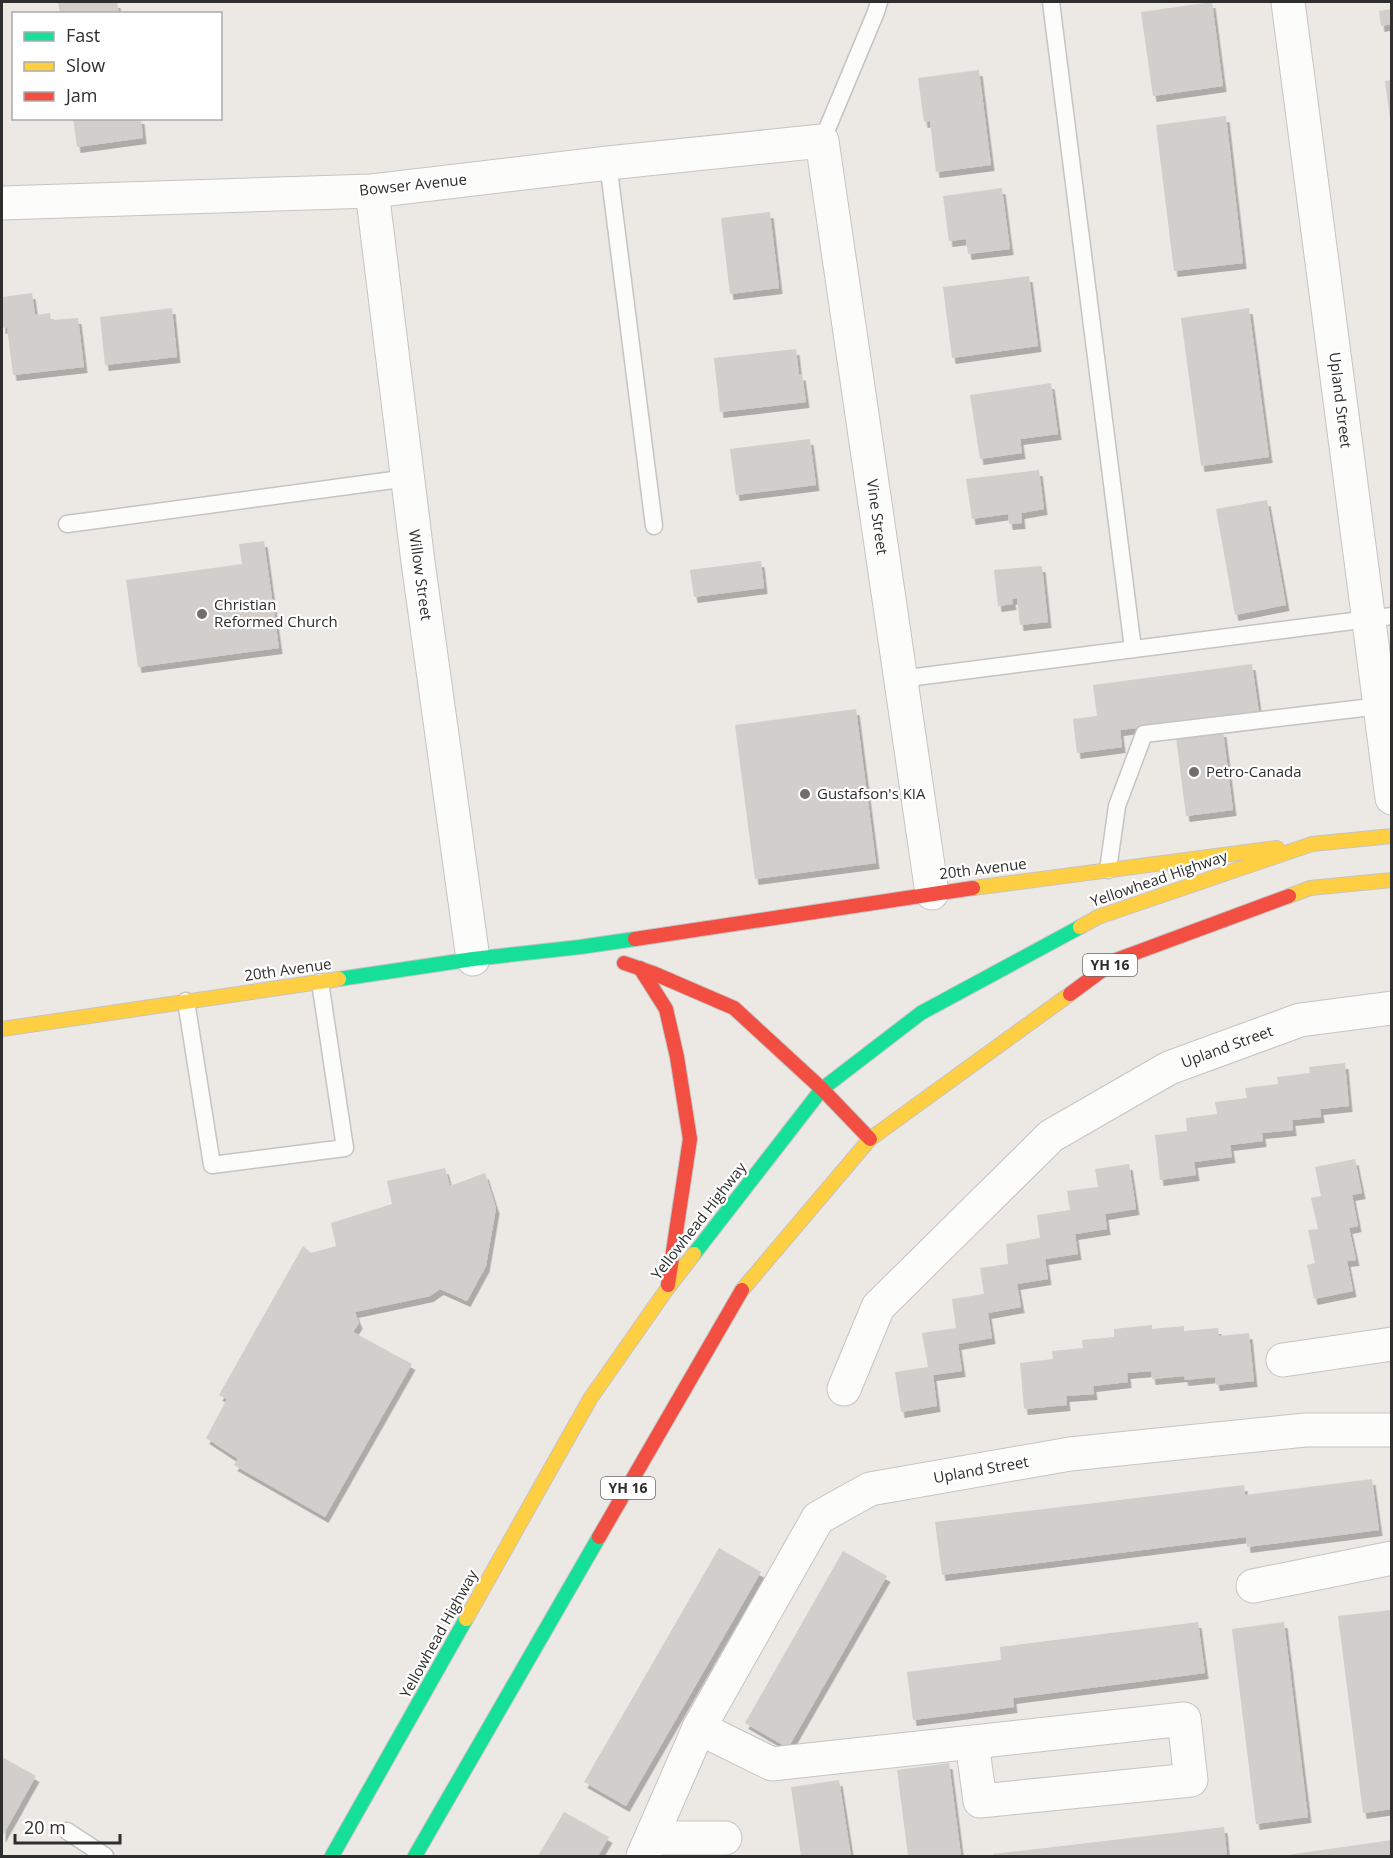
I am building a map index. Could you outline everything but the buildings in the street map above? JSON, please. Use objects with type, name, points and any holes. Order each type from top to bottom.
[{"type":"main road","name":"20th Avenue","points":[[2,1029],[472,959],[580,947],[932,893],[1312,844],[1392,836]]},
{"type":"main road","name":"Yellowhead Highway","points":[[332,1857],[590,1399],[667,1289],[822,1089],[921,1013],[1098,917],[1312,844]]},
{"type":"main road","name":"YH 16","points":[[415,1857],[740,1292],[870,1139],[1116,960],[1310,888],[1392,880]]},
{"type":"main road","name":"20th Avenue","points":[[580,947],[640,968],[734,1008],[822,1089],[870,1139]]},
{"type":"main road","points":[[640,968],[666,1009],[690,1139],[667,1289]]},
{"type":"street","name":"Upland Street","points":[[1288,2],[1380,617],[1380,706],[1392,798]]},
{"type":"street","name":"Bowser Avenue","points":[[2,203],[372,191],[822,141]]},
{"type":"street","name":"Vine Street","points":[[822,141],[932,893]]},
{"type":"street","name":"Willow Street","points":[[372,191],[472,959]]},
{"type":"street","name":"Upland Street","points":[[844,1389],[878,1307],[1051,1136],[1169,1068],[1300,1020],[1392,1008]]},
{"type":"street","points":[[1283,1360],[1392,1344]]},
{"type":"street","name":"Upland Street","points":[[647,1847],[699,1728],[818,1518],[870,1489],[1070,1454],[1305,1430],[1392,1430]]},
{"type":"street","points":[[1253,1586],[1392,1558]]},
{"type":"street","points":[[699,1728],[772,1764],[972,1742],[1185,1719],[1191,1780],[980,1800],[972,1742]]},
{"type":"street","name":"Upland Street","points":[[647,1847],[725,1838]]},
{"type":"lane","points":[[822,141],[879,2]]},
{"type":"lane","points":[[1051,2],[1132,649]]},
{"type":"lane","points":[[609,163],[654,526]]},
{"type":"lane","points":[[67,524],[408,478]]},
{"type":"lane","points":[[900,678],[1380,617]]},
{"type":"lane","points":[[1108,870],[1117,806],[1144,734],[1380,706]]},
{"type":"lane","points":[[186,1001],[212,1165],[345,1148],[320,982]]},
{"type":"lane","points":[[67,1831],[105,1857]]},
{"type":"traffic: fast","points":[[694,1254],[822,1089],[921,1013],[1080,927]]},
{"type":"traffic: fast","points":[[339,979],[473,959],[635,939]]},
{"type":"traffic: fast","points":[[415,1856],[599,1537]]},
{"type":"traffic: fast","points":[[332,1856],[466,1619]]},
{"type":"traffic: slow","points":[[1080,927],[1098,917],[1312,844],[1392,836]]},
{"type":"traffic: slow","points":[[973,888],[1277,848]]},
{"type":"traffic: slow","points":[[1289,896],[1310,888],[1392,880]]},
{"type":"traffic: slow","points":[[2,1029],[339,979]]},
{"type":"traffic: slow","points":[[742,1290],[870,1139],[1070,994]]},
{"type":"traffic: slow","points":[[466,1619],[590,1399],[694,1254]]},
{"type":"traffic: jam","points":[[635,939],[973,888]]},
{"type":"traffic: jam","points":[[1070,994],[1116,960],[1289,896]]},
{"type":"traffic: jam","points":[[624,963],[734,1008],[822,1089],[870,1139]]},
{"type":"traffic: jam","points":[[640,968],[666,1009],[677,1057],[690,1139],[668,1285]]},
{"type":"traffic: jam","points":[[599,1537],[742,1290]]},
{"type":"place","name":"Christian Reformed Church","points":[[202,614]]},
{"type":"place","name":"Petro-Canada","points":[[1194,772]]},
{"type":"place","name":"Gustafson's KIA","points":[[805,794]]}]
